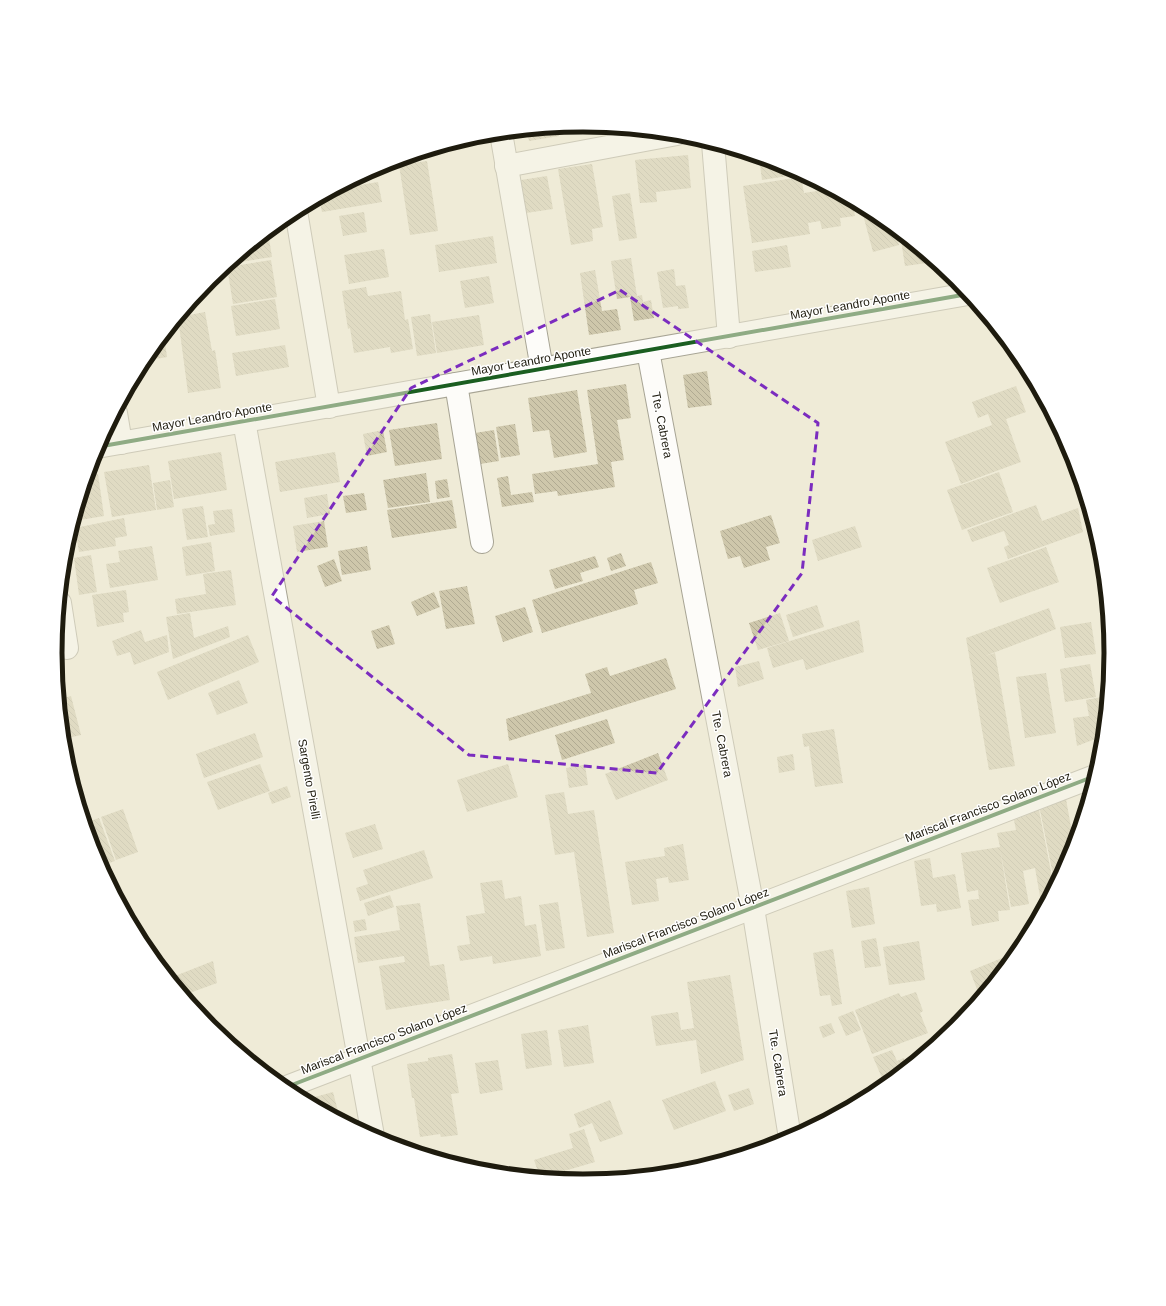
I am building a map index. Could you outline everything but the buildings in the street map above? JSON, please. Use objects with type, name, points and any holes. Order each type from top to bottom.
[{"type":"street","points":[[506,166],[659,137]]},
{"type":"street","points":[[502,138],[542,369]]},
{"type":"street","points":[[713,149],[729,337]]},
{"type":"street","points":[[297,218],[329,407]]},
{"type":"street","name":"Mayor Leandro Aponte","points":[[106,446],[961,295]]},
{"type":"street","name":"Tte. Cabrera","points":[[648,351],[753,908],[789,1131]]},
{"type":"street","points":[[456,384],[482,542]]},
{"type":"street","points":[[117,421],[121,443]]},
{"type":"street","name":"Sargento Pirelli","points":[[244,422],[372,1128]]},
{"type":"street","points":[[63,622],[67,648]]},
{"type":"street","name":"Mariscal Francisco Solano López","points":[[292,1085],[1088,779]]},
{"type":"highlighted area","points":[[620,290],[818,423],[802,573],[657,773],[469,755],[272,596],[411,388]]},
{"type":"cycle path","points":[[106,445],[961,295]]},
{"type":"cycle path","points":[[292,1085],[1088,779]]}]
